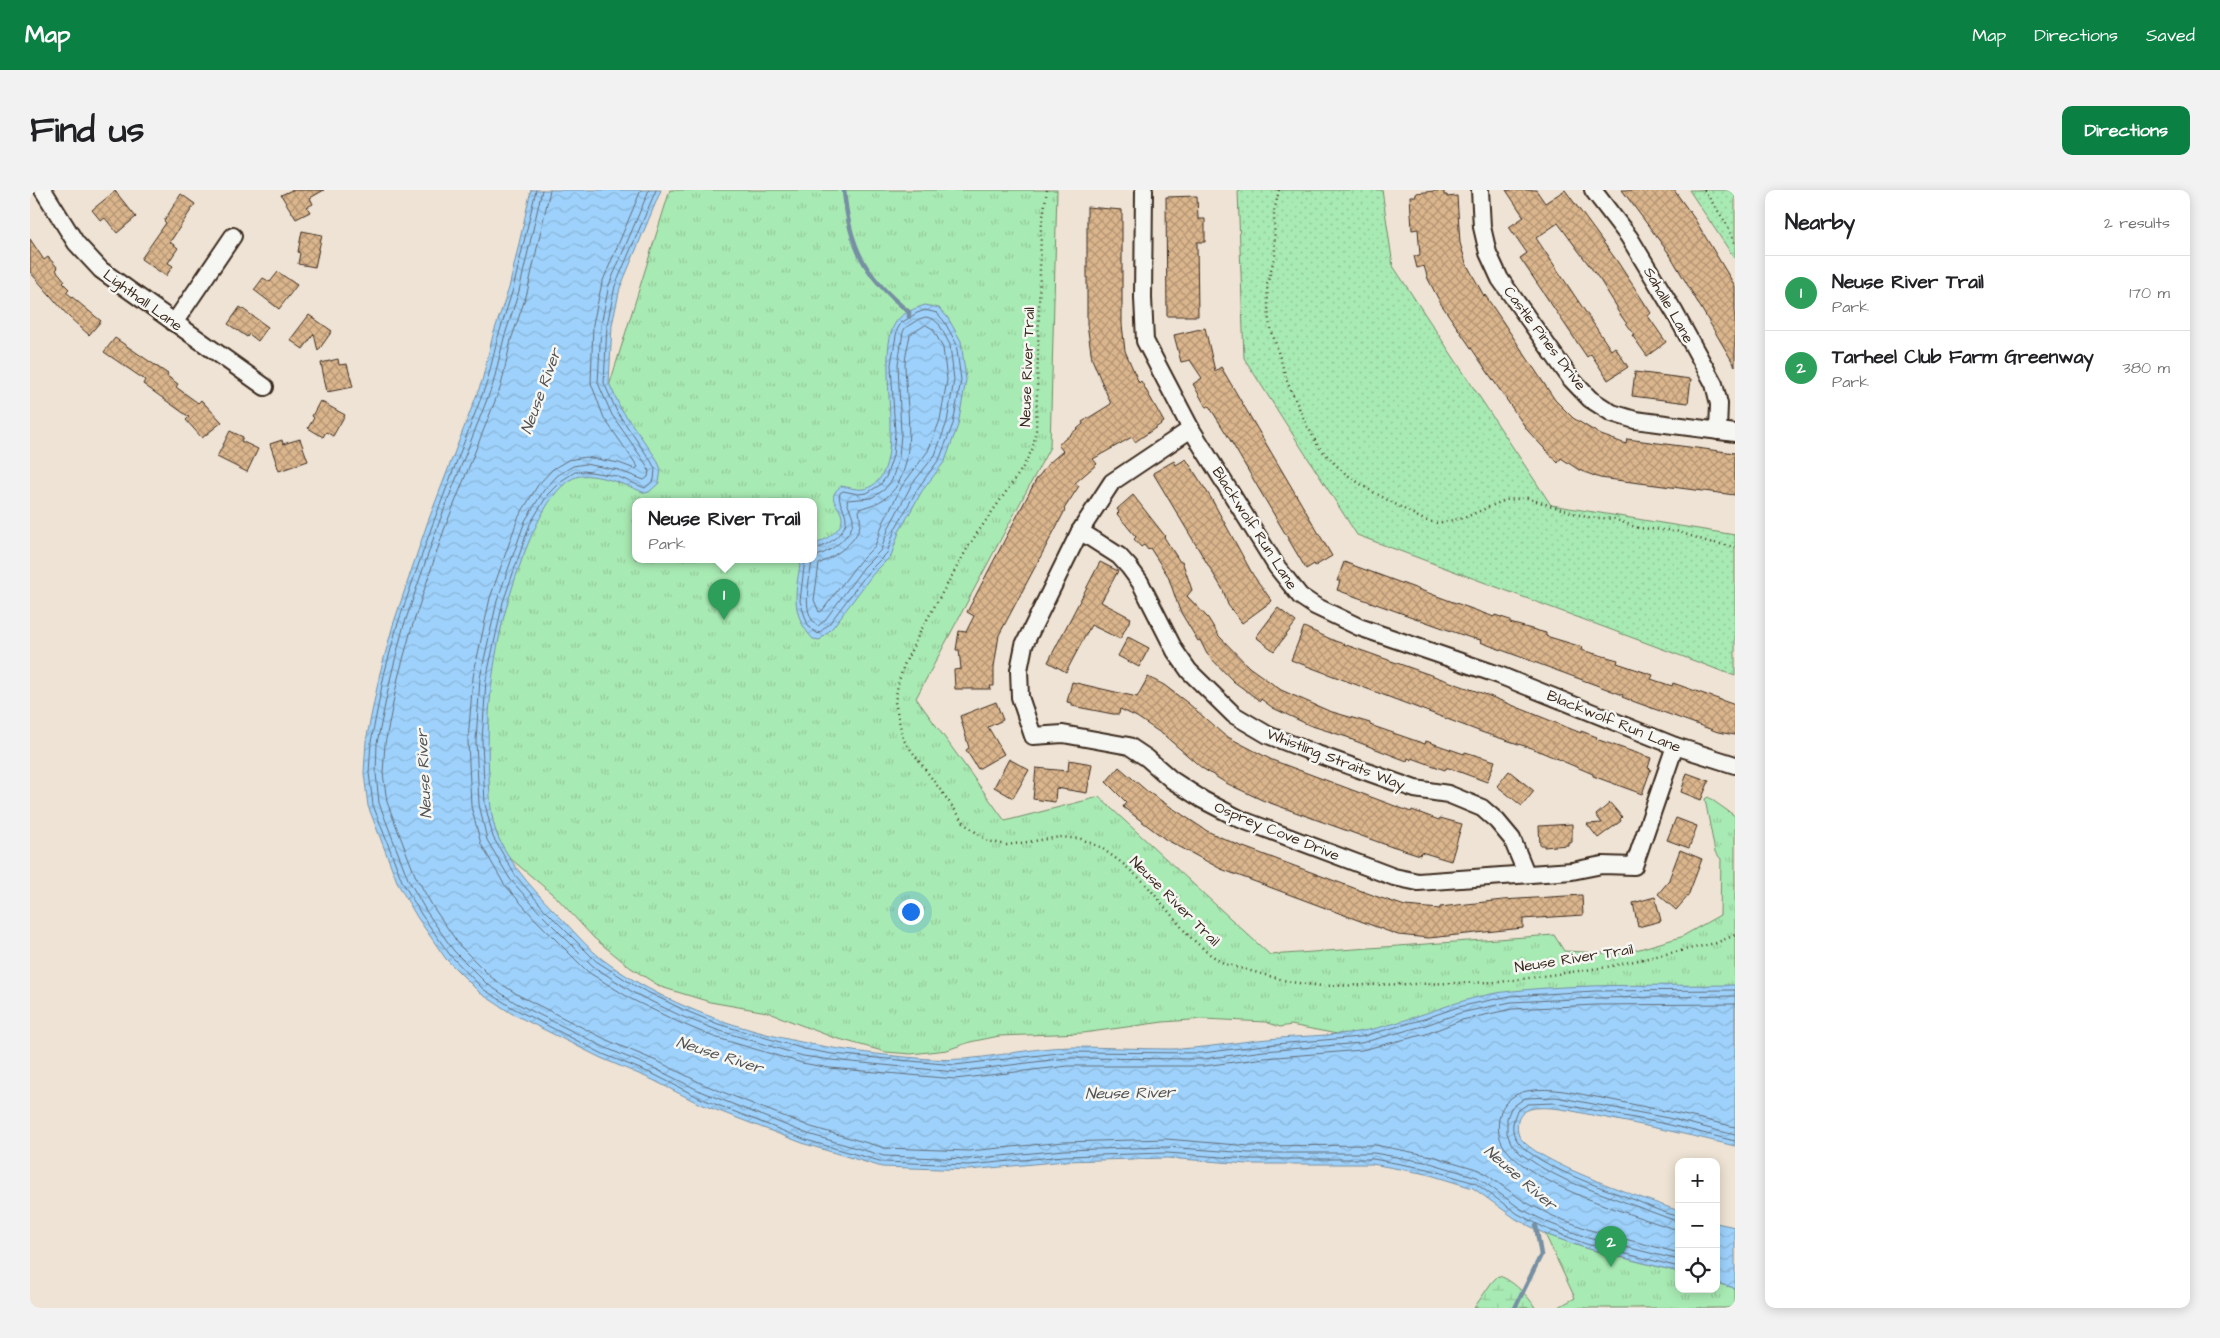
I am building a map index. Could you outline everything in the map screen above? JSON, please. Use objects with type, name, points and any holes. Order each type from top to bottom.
[{"type":"street","name":"Lighthall Lane","points":[[43,190],[76,243],[101,270],[265,387]]},
{"type":"street","name":"Blackwolf Run Lane","points":[[1144,190],[1143,298],[1145,341],[1191,428],[1277,567],[1300,596],[1315,606],[1359,628],[1499,675],[1675,746],[1735,765]]},
{"type":"street","name":"Castle Pines Drive","points":[[1480,190],[1482,227],[1488,253],[1500,279],[1572,379],[1590,399],[1612,413],[1635,420],[1735,433]]},
{"type":"street","name":"Sahalle Lane","points":[[1593,190],[1629,237],[1675,313],[1714,384],[1719,404],[1718,431]]},
{"type":"street","points":[[174,323],[233,236]]},
{"type":"street","name":"Osprey Cove Drive","points":[[1191,428],[1112,482],[1080,531],[1024,645],[1019,670],[1020,697],[1033,736],[1063,734],[1129,746],[1147,758],[1172,780],[1203,800],[1240,819],[1394,877],[1418,882],[1572,870],[1602,865],[1634,866],[1675,746]]},
{"type":"street","name":"Whistling Straits Way","points":[[1080,531],[1119,556],[1129,567],[1140,582],[1175,652],[1189,672],[1234,715],[1268,735],[1314,753],[1415,789],[1448,794],[1482,808],[1497,821],[1512,839],[1526,873]]},
{"type":"path","name":"Neuse River Trail","points":[[1047,190],[1041,230],[1036,420],[1033,448],[1022,469],[971,542],[920,632],[904,665],[895,702],[903,739],[966,825],[988,841],[1007,845],[1060,837],[1081,839],[1100,847],[1145,883],[1188,935],[1208,952],[1225,964],[1291,982],[1322,986],[1500,982],[1607,967],[1716,943],[1735,935]]},
{"type":"path","points":[[1279,190],[1274,212],[1275,255],[1267,285],[1270,328],[1288,384],[1307,425],[1318,446],[1342,471],[1366,488],[1424,520],[1437,523],[1464,518],[1505,500],[1527,498],[1586,517],[1614,519],[1638,528],[1676,531],[1709,542],[1735,547]]},
{"type":"path","points":[[1704,190],[1726,223],[1735,244]]},
{"type":"green space","points":[[670,190],[1057,190],[1050,447],[916,698],[1005,821],[1099,797],[1270,955],[1554,935],[1564,951],[1622,954],[1681,937],[1720,915],[1721,859],[1715,852],[1705,799],[1708,797],[1735,816],[1735,1058],[1337,1034],[1291,1025],[1280,1027],[1266,1022],[1204,1019],[1163,1022],[1083,1033],[999,1036],[970,1042],[947,1050],[911,1054],[886,1052],[832,1037],[767,1012],[710,1002],[661,987],[631,968],[594,938],[557,898],[504,853],[457,729],[499,587],[601,412]]},
{"type":"green space","points":[[1238,190],[1382,190],[1393,266],[1551,505],[1735,535],[1735,676],[1357,535],[1244,358]]},
{"type":"green space","points":[[1689,190],[1735,190],[1735,259]]},
{"type":"green space","points":[[1545,1234],[1585,1248],[1675,1271],[1675,1293],[1720,1293],[1720,1284],[1735,1288],[1735,1308],[1557,1308],[1575,1298]]},
{"type":"green space","points":[[1498,1276],[1508,1280],[1519,1289],[1535,1308],[1474,1308]]},
{"type":"water","name":"Neuse River","points":[[531,190],[661,190],[620,288],[612,325],[609,383],[621,409],[656,458],[661,469],[659,483],[649,492],[645,493],[611,480],[592,476],[576,477],[563,485],[551,499],[530,539],[508,601],[496,656],[490,696],[488,756],[492,815],[495,830],[504,849],[527,882],[602,959],[638,983],[677,1003],[717,1019],[758,1032],[844,1050],[948,1060],[1054,1048],[1182,1049],[1268,1039],[1357,1032],[1396,1023],[1472,998],[1540,988],[1735,985],[1735,1146],[1560,1109],[1543,1108],[1527,1110],[1518,1121],[1519,1136],[1529,1146],[1546,1157],[1593,1179],[1675,1210],[1675,1271],[1585,1248],[1545,1234],[1516,1219],[1473,1188],[1427,1174],[1372,1164],[1248,1164],[1167,1158],[1065,1161],[969,1170],[882,1167],[805,1144],[698,1103],[653,1080],[601,1058],[511,1013],[480,993],[446,959],[417,917],[398,884],[368,806],[364,773],[366,741],[380,673],[393,625],[427,524],[482,381],[493,335],[509,288]]},
{"type":"water","points":[[925,305],[939,308],[948,318],[961,341],[966,380],[958,425],[945,461],[922,491],[899,532],[891,556],[873,574],[833,627],[820,640],[813,639],[800,620],[797,610],[796,591],[800,563],[817,563],[817,543],[831,536],[841,524],[842,515],[834,499],[836,491],[841,486],[864,489],[879,480],[887,463],[890,440],[888,361],[890,338],[896,322],[909,311]]},
{"type":"water","points":[[1720,1224],[1735,1227],[1735,1288],[1720,1284]]},
{"type":"building","points":[[292,190],[324,190],[310,198],[313,204],[307,207],[310,212],[296,219],[281,195]]},
{"type":"building","points":[[1444,190],[1444,195],[1447,195],[1447,197],[1457,196],[1460,243],[1466,263],[1484,296],[1555,400],[1573,418],[1601,435],[1626,444],[1627,439],[1735,453],[1735,495],[1600,478],[1579,470],[1561,458],[1558,463],[1528,431],[1441,304],[1428,279],[1424,266],[1417,268],[1414,256],[1420,255],[1418,229],[1412,230],[1410,196],[1416,196],[1416,193]]},
{"type":"building","points":[[1506,190],[1536,190],[1545,203],[1565,190],[1617,261],[1651,313],[1648,316],[1666,342],[1647,356],[1632,335],[1634,334],[1617,310],[1600,280],[1558,223],[1536,238],[1611,350],[1615,347],[1628,367],[1608,380],[1591,354],[1587,357],[1520,258],[1527,253],[1509,227],[1524,217]]},
{"type":"building","points":[[1622,190],[1674,190],[1694,218],[1735,286],[1735,366],[1670,255]]},
{"type":"building","points":[[115,191],[136,217],[117,233],[105,218],[101,221],[92,210]]},
{"type":"building","points":[[181,194],[195,204],[170,242],[178,248],[168,263],[173,266],[166,276],[141,259],[166,223],[164,221]]},
{"type":"building","points":[[1197,196],[1198,219],[1205,219],[1205,242],[1197,242],[1198,316],[1167,316],[1166,197]]},
{"type":"building","points":[[1087,207],[1122,210],[1122,324],[1125,351],[1139,383],[1141,381],[1164,422],[1135,442],[1132,437],[1093,459],[1097,464],[1075,483],[1079,486],[1064,509],[999,635],[994,667],[994,686],[990,686],[991,689],[955,689],[954,670],[961,669],[959,650],[956,650],[959,631],[966,632],[974,616],[967,612],[1036,480],[1048,464],[1063,451],[1058,445],[1083,424],[1082,422],[1111,404],[1092,359],[1087,324]]},
{"type":"building","points":[[302,231],[322,235],[315,267],[298,264]]},
{"type":"building","points":[[30,239],[44,260],[48,257],[58,268],[56,270],[65,281],[63,283],[69,289],[66,292],[101,321],[89,335],[69,317],[30,272]]},
{"type":"building","points":[[278,272],[297,285],[279,309],[254,290],[263,278],[270,282]]},
{"type":"building","points":[[240,307],[268,327],[258,341],[249,334],[247,337],[228,324]]},
{"type":"building","points":[[309,315],[332,331],[318,351],[314,334],[303,349],[290,340]]},
{"type":"building","points":[[1205,328],[1215,371],[1221,367],[1332,556],[1315,566],[1314,564],[1306,569],[1229,438],[1209,406],[1206,407],[1193,384],[1202,378],[1190,360],[1181,362],[1174,335]]},
{"type":"building","points":[[115,338],[168,374],[167,376],[178,384],[176,387],[198,403],[201,400],[222,422],[202,438],[186,420],[189,417],[143,384],[145,380],[104,352]]},
{"type":"building","points":[[338,359],[339,365],[347,364],[353,387],[327,392],[321,363]]},
{"type":"building","points":[[1635,372],[1691,379],[1688,403],[1632,396]]},
{"type":"building","points":[[320,401],[345,415],[333,436],[326,432],[323,437],[308,428]]},
{"type":"building","points":[[230,431],[243,437],[241,441],[258,449],[247,472],[217,457]]},
{"type":"building","points":[[300,439],[308,461],[279,471],[270,444],[282,440],[283,444]]},
{"type":"building","points":[[1186,459],[1211,498],[1253,575],[1272,601],[1242,623],[1228,605],[1223,590],[1153,473],[1174,461],[1176,465]]},
{"type":"building","points":[[1133,495],[1165,536],[1180,562],[1182,561],[1192,590],[1187,596],[1208,618],[1219,636],[1249,667],[1281,690],[1329,711],[1370,723],[1370,725],[1425,744],[1426,741],[1464,754],[1465,752],[1495,761],[1487,782],[1449,768],[1445,770],[1412,758],[1412,760],[1408,758],[1407,761],[1350,738],[1309,725],[1273,708],[1261,699],[1260,701],[1233,681],[1207,654],[1200,640],[1198,641],[1180,611],[1168,576],[1150,548],[1148,550],[1144,545],[1141,547],[1134,539],[1136,537],[1117,514],[1119,512],[1117,509]]},
{"type":"building","points":[[1100,562],[1118,571],[1101,602],[1131,618],[1120,639],[1091,625],[1066,672],[1048,662]]},
{"type":"building","points":[[1344,562],[1494,617],[1495,615],[1510,620],[1510,623],[1546,633],[1546,636],[1582,647],[1581,650],[1618,660],[1617,663],[1653,675],[1651,679],[1672,686],[1673,683],[1735,705],[1735,735],[1718,732],[1635,702],[1622,697],[1623,695],[1480,642],[1481,640],[1337,590],[1340,581],[1337,581]]},
{"type":"building","points":[[1278,608],[1296,622],[1274,651],[1256,637]]},
{"type":"building","points":[[1304,627],[1335,641],[1487,695],[1581,733],[1581,731],[1597,737],[1596,739],[1651,758],[1648,768],[1651,769],[1642,794],[1593,776],[1593,774],[1534,749],[1484,733],[1291,660]]},
{"type":"building","points":[[1128,637],[1149,648],[1139,667],[1118,656]]},
{"type":"building","points":[[1148,677],[1164,685],[1189,704],[1224,735],[1272,760],[1411,812],[1412,810],[1439,820],[1440,818],[1462,824],[1451,861],[1421,852],[1420,855],[1392,847],[1262,800],[1226,783],[1202,768],[1165,736],[1137,717],[1120,709],[1119,714],[1113,714],[1072,706],[1072,703],[1067,702],[1072,682],[1137,697]]},
{"type":"building","points":[[996,702],[1003,720],[988,727],[1004,754],[978,769],[966,750],[969,748],[960,716]]},
{"type":"building","points":[[1009,759],[1029,770],[1013,798],[994,787]]},
{"type":"building","points":[[1069,760],[1092,764],[1087,793],[1056,788],[1055,802],[1033,799],[1036,768],[1068,771]]},
{"type":"building","points":[[1119,767],[1148,792],[1207,831],[1238,845],[1405,906],[1440,909],[1440,907],[1503,900],[1582,895],[1583,915],[1523,919],[1523,928],[1429,938],[1398,935],[1221,869],[1165,839],[1123,807],[1126,802],[1106,782]]},
{"type":"building","points":[[1509,771],[1534,791],[1522,806],[1497,786]]},
{"type":"building","points":[[1687,773],[1709,781],[1701,800],[1681,792]]},
{"type":"building","points":[[1610,803],[1622,817],[1621,821],[1598,838],[1587,824],[1602,823],[1596,815]]},
{"type":"building","points":[[1676,818],[1697,826],[1689,848],[1667,840]]},
{"type":"building","points":[[1572,824],[1572,842],[1568,842],[1568,845],[1544,847],[1544,845],[1540,845],[1539,826]]},
{"type":"building","points":[[1680,850],[1702,859],[1688,896],[1676,910],[1658,894],[1668,882]]},
{"type":"building","points":[[1655,897],[1661,921],[1638,927],[1633,903]]},
{"type":"waterway","points":[[844,190],[850,228],[862,258],[881,286],[909,312],[909,317]]},
{"type":"waterway","points":[[1515,1308],[1541,1255],[1536,1226]]},
{"type":"place","name":"Neuse River Trail","points":[[724,620]]},
{"type":"place","name":"Tarheel Club Farm Greenway","points":[[1611,1267]]}]
